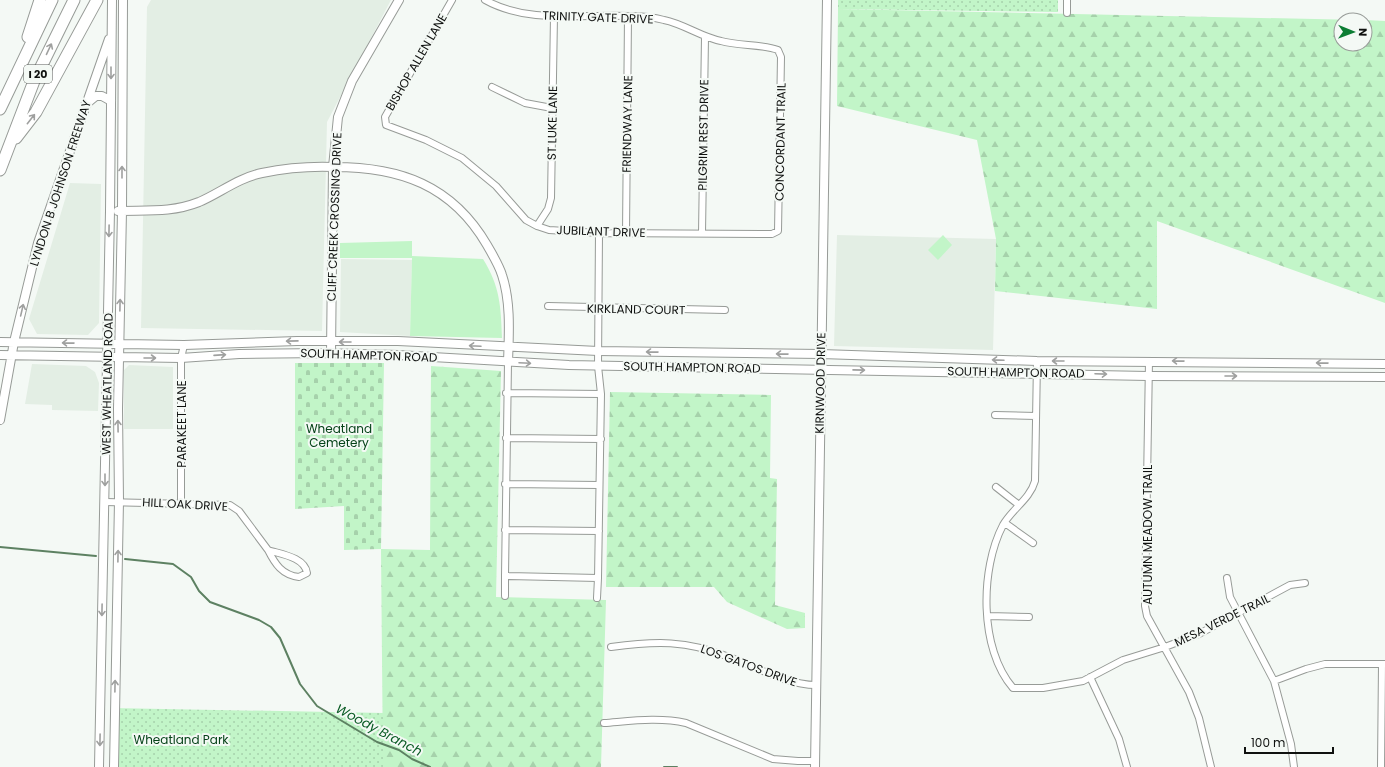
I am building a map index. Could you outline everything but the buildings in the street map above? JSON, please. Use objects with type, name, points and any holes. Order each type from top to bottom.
[{"type":"highway","points":[[20,64],[34,14],[40,0]]},
{"type":"highway","name":"I 20","points":[[0,109],[20,64],[52,0]]},
{"type":"highway","name":"I 20","points":[[0,170],[34,82],[74,0]]},
{"type":"highway","points":[[7,150],[36,112],[96,3]]},
{"type":"main road","name":"WEST WHEATLAND ROAD","points":[[100,767],[110,211],[112,0]]},
{"type":"main road","name":"WEST WHEATLAND ROAD","points":[[114,767],[119,501],[118,409],[122,210],[123,0]]},
{"type":"main road","name":"LYNDON B JOHNSON FREEWAY","points":[[0,420],[14,342],[38,243],[111,34],[130,0]]},
{"type":"main road","name":"CLIFF CREEK CROSSING DRIVE","points":[[331,354],[333,167],[334,143],[338,117],[352,81],[399,0]]},
{"type":"main road","name":"KIRNWOOD DRIVE","points":[[815,764],[820,369],[827,0]]},
{"type":"main road","points":[[85,106],[96,96],[102,96],[111,101]]},
{"type":"main road","points":[[110,211],[122,210],[162,212],[198,202],[238,181],[260,173],[304,167],[370,168],[402,175],[438,192],[464,214],[481,234],[502,275],[507,296],[508,362]]},
{"type":"main road","name":"SOUTH HAMPTON ROAD","points":[[0,342],[184,345],[398,342],[598,351],[821,354],[1037,361],[1385,364]]},
{"type":"main road","points":[[398,342],[398,356]]},
{"type":"main road","name":"SOUTH HAMPTON ROAD","points":[[0,355],[107,358],[181,358],[239,354],[331,354],[598,366],[1037,372],[1148,376],[1385,377]]},
{"type":"main road","points":[[1300,363],[1300,377]]},
{"type":"main road","points":[[1361,363],[1361,377]]},
{"type":"main road","points":[[101,656],[115,656]]},
{"type":"street","name":"BISHOP ALLEN LANE","points":[[386,125],[385,117],[452,0]]},
{"type":"street","name":"TRINITY GATE DRIVE","points":[[485,0],[511,11],[554,16],[628,16],[665,20],[705,37],[746,46],[775,49],[780,52]]},
{"type":"street","points":[[1067,0],[1067,13]]},
{"type":"street","name":"ST LUKE LANE","points":[[538,226],[548,209],[551,198],[554,16]]},
{"type":"street","name":"FRIENDWAY LANE","points":[[626,233],[628,16]]},
{"type":"street","name":"PILGRIM REST DRIVE","points":[[702,233],[705,37]]},
{"type":"street","name":"CONCORDANT TRAIL","points":[[778,231],[780,52]]},
{"type":"street","points":[[492,87],[525,103],[552,108]]},
{"type":"street","name":"JUBILANT DRIVE","points":[[386,125],[426,140],[462,158],[496,186],[522,216],[538,226],[554,231],[600,233],[772,234],[778,231]]},
{"type":"street","points":[[597,598],[601,439],[601,394],[598,366],[600,233]]},
{"type":"street","name":"KIRKLAND COURT","points":[[548,306],[725,310]]},
{"type":"street","name":"PARAKEET LANE","points":[[181,503],[181,358],[184,345]]},
{"type":"street","points":[[1029,617],[988,616],[987,587],[990,560],[994,544],[1004,523],[1032,489],[1035,481],[1037,361]]},
{"type":"street","name":"AUTUMN MEADOW TRAIL","points":[[1150,361],[1148,376],[1145,606],[1147,616],[1189,692],[1199,718],[1211,767]]},
{"type":"street","points":[[505,596],[506,393],[508,362]]},
{"type":"street","points":[[506,393],[601,394]]},
{"type":"street","points":[[995,415],[1036,416]]},
{"type":"street","points":[[506,438],[601,439]]},
{"type":"street","points":[[505,484],[599,485]]},
{"type":"street","points":[[996,487],[1019,505]]},
{"type":"street","name":"HILL OAK DRIVE","points":[[105,502],[119,501],[226,504],[234,507],[268,550],[273,560],[284,572],[299,577],[307,573],[305,566],[299,561],[268,550]]},
{"type":"street","points":[[1004,523],[1033,543]]},
{"type":"street","points":[[505,530],[599,531]]},
{"type":"street","points":[[505,576],[598,578]]},
{"type":"street","points":[[1227,578],[1230,597],[1240,613],[1274,681],[1291,744],[1294,767]]},
{"type":"street","name":"MESA VERDE TRAIL","points":[[988,616],[988,632],[1004,674],[1013,688],[1024,689],[1069,684],[1090,677],[1123,660],[1165,647],[1199,634],[1290,585],[1305,583]]},
{"type":"street","name":"LOS GATOS DRIVE","points":[[611,647],[657,642],[689,644],[728,656],[794,683],[816,685]]},
{"type":"street","points":[[1274,681],[1306,669],[1325,664],[1384,664],[1381,767]]},
{"type":"street","points":[[1090,677],[1119,739],[1126,767]]},
{"type":"street","points":[[604,723],[664,719],[674,720],[693,726],[773,759],[815,764]]},
{"type":"shaded area","points":[[151,0],[391,0],[327,122],[322,331],[141,328],[147,7]]},
{"type":"shaded area","points":[[70,183],[101,184],[99,323],[88,335],[37,334],[29,319]]},
{"type":"shaded area","points":[[837,235],[996,239],[993,350],[834,346]]},
{"type":"shaded area","points":[[341,259],[412,260],[410,336],[340,332]]},
{"type":"shaded area","points":[[32,364],[86,366],[95,372],[99,383],[98,411],[52,410],[52,405],[25,404]]},
{"type":"shaded area","points":[[129,365],[173,367],[173,429],[124,429],[124,370]]},
{"type":"green space","points":[[838,0],[1058,0],[1058,12],[838,9]]},
{"type":"green space","points":[[838,9],[1333,19],[1333,52],[1373,52],[1373,20],[1385,21],[1385,303],[1157,221],[1157,309],[995,291],[996,239],[977,140],[837,106]]},
{"type":"green space","points":[[943,235],[952,245],[938,260],[928,250]]},
{"type":"green space","points":[[412,241],[412,256],[483,259],[489,269],[496,288],[500,306],[502,338],[410,336],[412,258],[340,258],[340,243]]},
{"type":"green space","name":"Wheatland Cemetery","points":[[295,363],[384,363],[381,549],[344,550],[344,506],[295,509]]},
{"type":"green space","points":[[431,366],[501,371],[496,597],[606,600],[601,767],[383,767],[381,549],[430,550]]},
{"type":"green space","points":[[610,392],[771,395],[770,478],[777,479],[775,605],[805,613],[805,628],[787,629],[727,602],[714,587],[606,587]]},
{"type":"green space","name":"Wheatland Park","points":[[111,708],[384,713],[384,767],[111,767]]},
{"type":"waterway","name":"Woody Branch","points":[[0,547],[96,556]]},
{"type":"waterway","name":"Woody Branch","points":[[125,559],[173,564],[191,577],[199,591],[210,602],[259,620],[271,627],[280,638],[300,684],[317,706],[377,742],[399,750],[412,759],[430,767]]},
{"type":"waterway","name":"Woody Branch","points":[[664,767],[677,767]]}]
